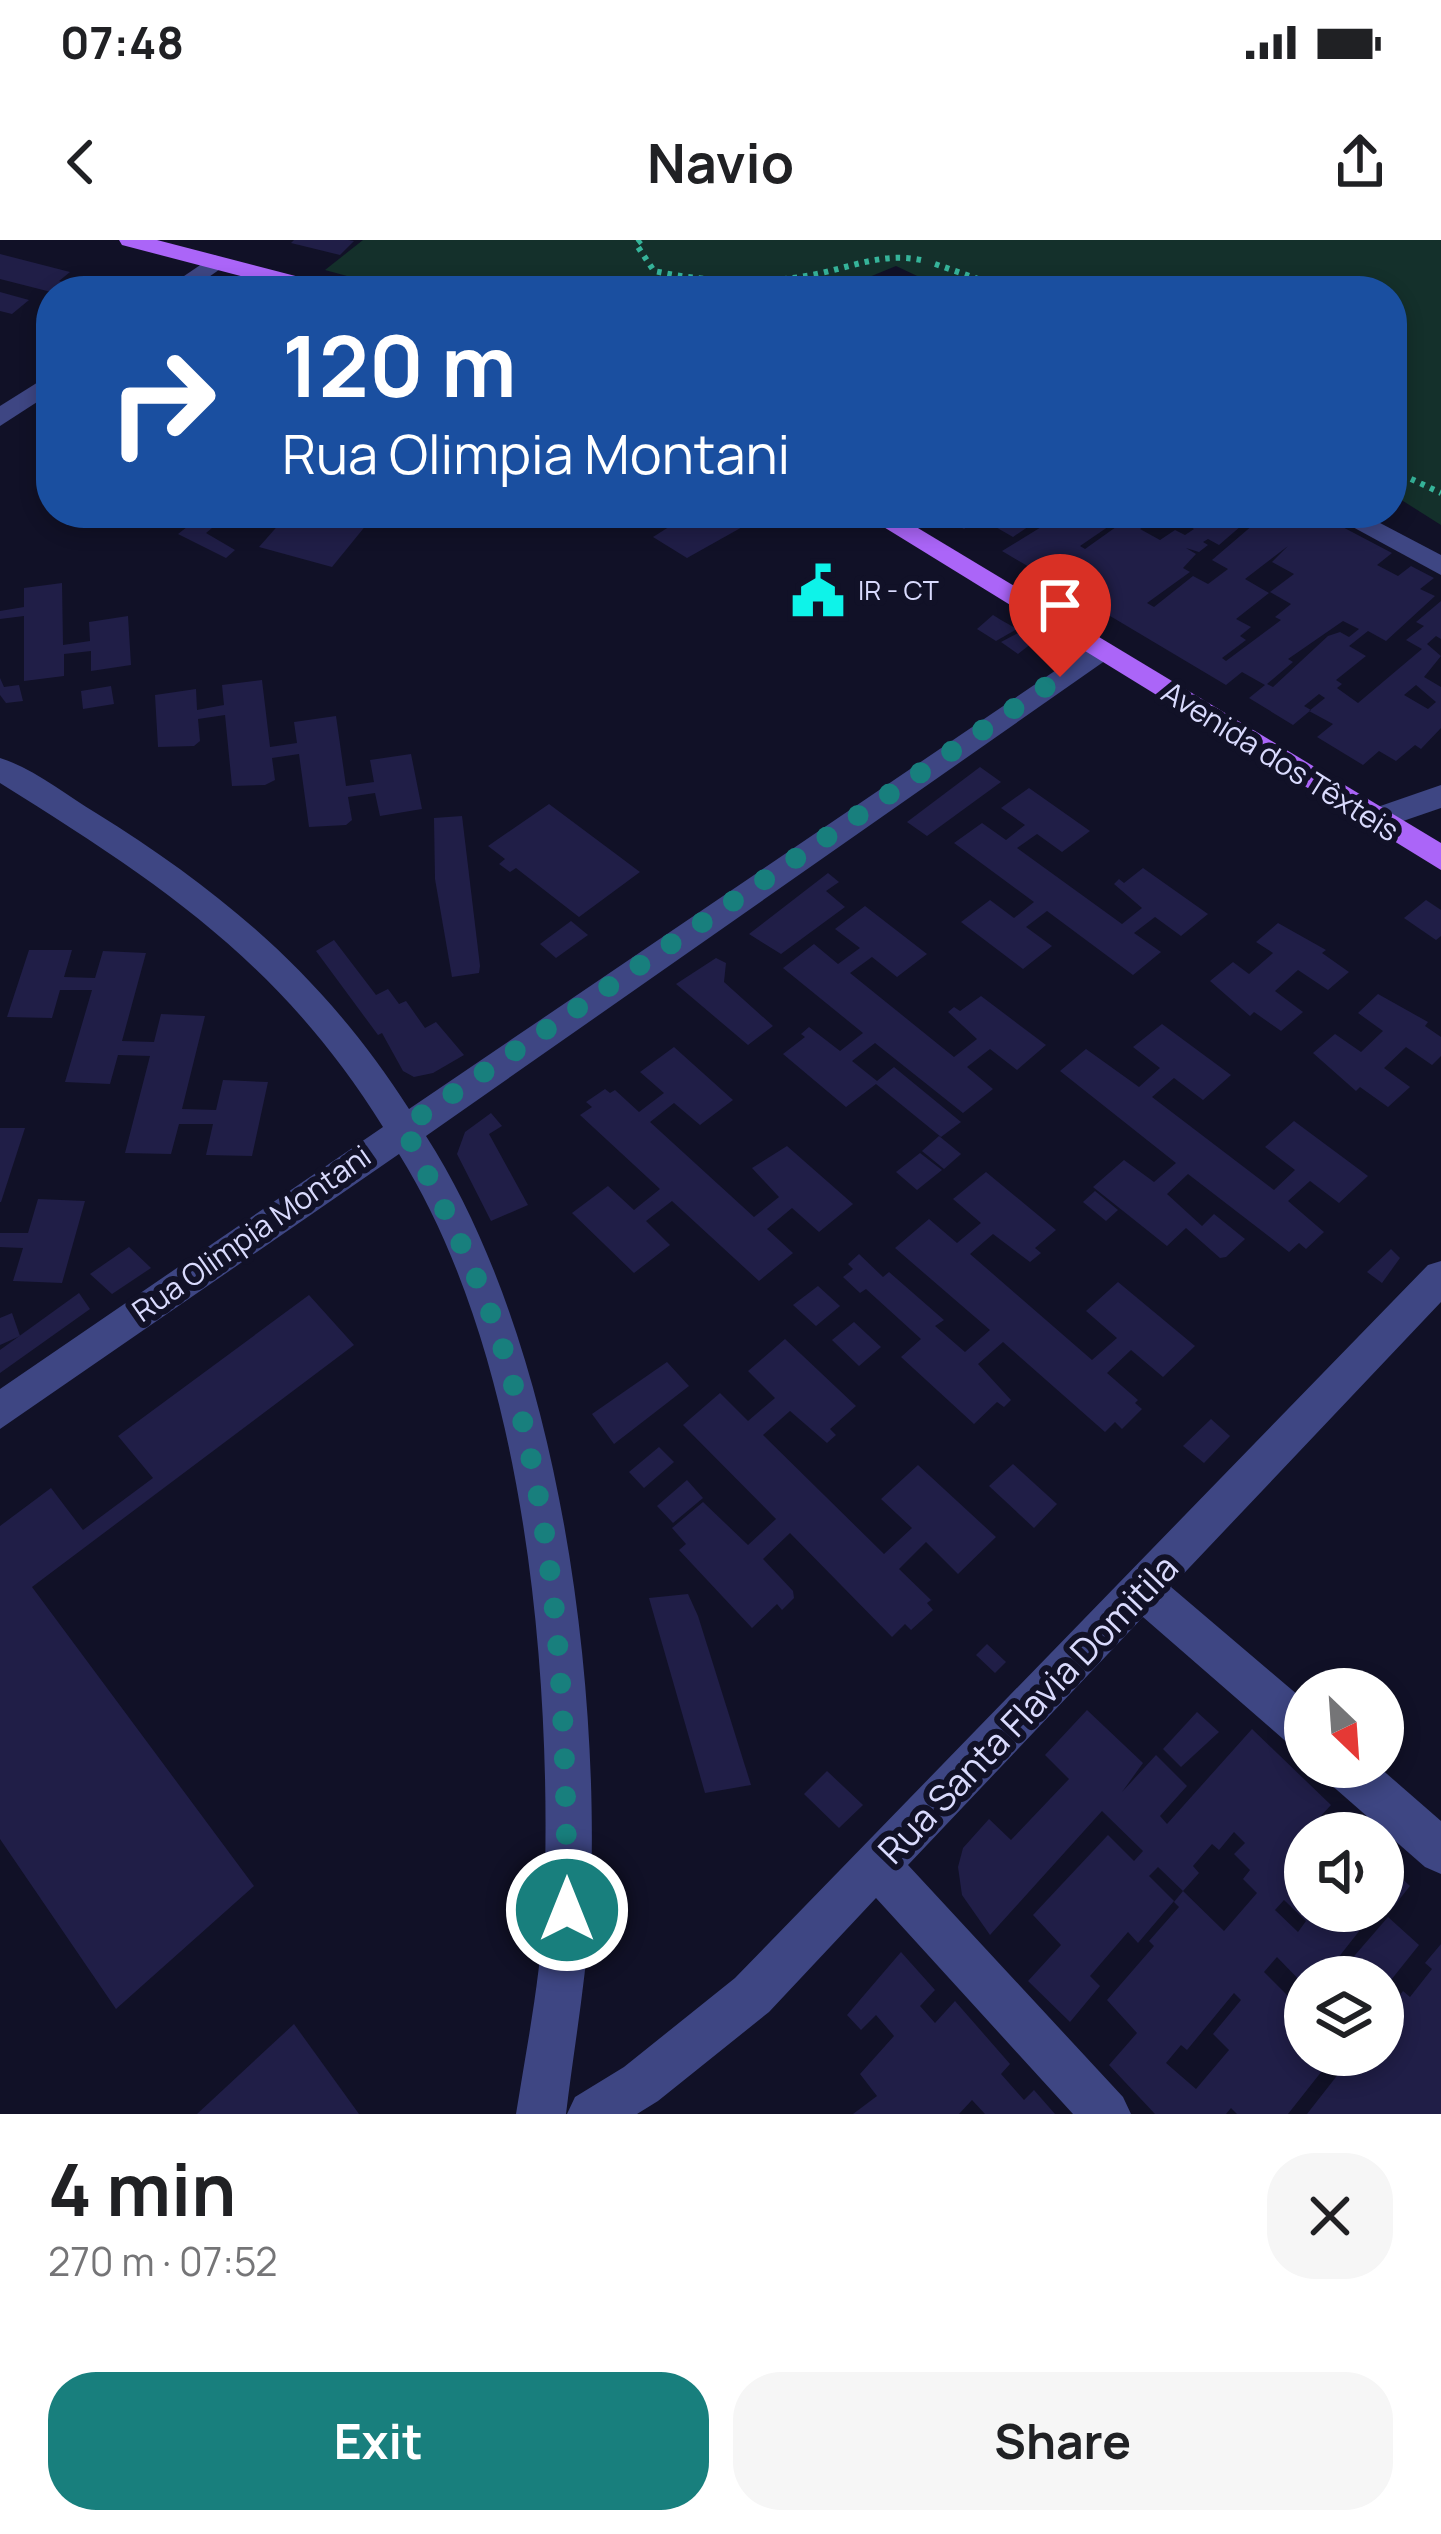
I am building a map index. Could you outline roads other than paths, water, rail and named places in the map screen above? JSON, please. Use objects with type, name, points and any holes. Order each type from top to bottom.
[{"type":"main road","points":[[130,240],[269,276]]},
{"type":"main road","name":"Avenida dos Têxteis","points":[[898,528],[1441,858]]},
{"type":"street","points":[[195,276],[215,262]]},
{"type":"street","points":[[0,418],[36,392]]},
{"type":"street","points":[[1369,528],[1441,566]]},
{"type":"street","name":"Rua Olimpia Montani","points":[[0,1411],[404,1127],[1099,651]]},
{"type":"street","points":[[0,769],[193,890],[260,949],[363,1066],[404,1127],[476,1277],[508,1366],[542,1504],[566,1706],[567,1910],[541,2114]]},
{"type":"street","points":[[1374,820],[1441,796]]},
{"type":"street","name":"Rua Santa Flavia Domitila","points":[[592,2114],[641,2084],[752,1996],[1441,1277]]},
{"type":"street","points":[[1143,1591],[1284,1711]]},
{"type":"street","points":[[1370,1788],[1441,1851]]},
{"type":"street","points":[[877,1865],[1106,2114]]},
{"type":"place","name":"IR - CT","points":[[818,591]]}]
